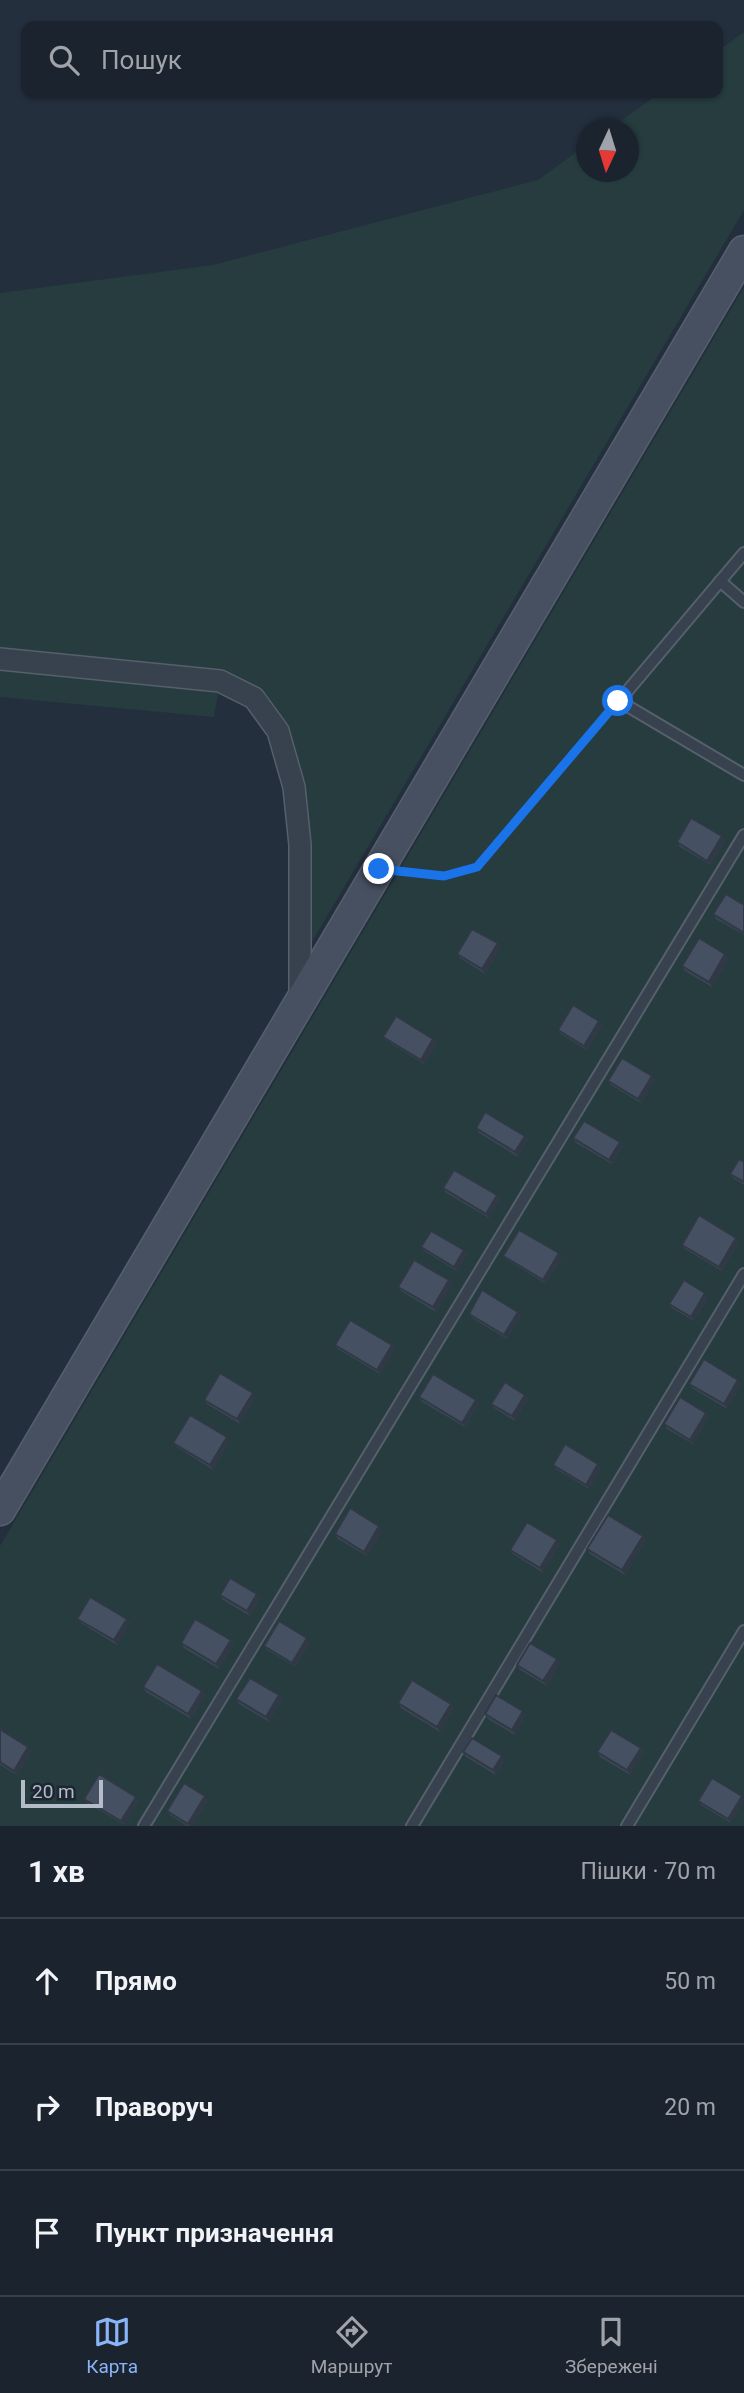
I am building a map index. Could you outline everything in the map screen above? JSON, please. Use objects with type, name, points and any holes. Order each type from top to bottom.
[{"type":"street","points":[[0,1510],[744,251]]},
{"type":"street","points":[[0,659],[220,681],[254,698],[278,731],[294,787],[300,845],[300,1002]]},
{"type":"lane","points":[[744,553],[618,701],[744,775]]},
{"type":"lane","points":[[720,581],[744,602]]},
{"type":"lane","points":[[144,1826],[744,835]]},
{"type":"lane","points":[[412,1826],[744,1274]]},
{"type":"lane","points":[[628,1826],[744,1631]]},
{"type":"path","points":[[379,869],[444,876],[477,867],[618,701]]},
{"type":"green space","points":[[744,32],[744,210],[300,962],[300,845],[278,731],[220,682],[214,717],[0,697],[0,293],[213,265],[538,180],[576,152],[576,182],[639,182],[639,119],[623,119],[653,98],[723,98],[723,47]]},
{"type":"green space","points":[[744,287],[744,1826],[0,1826],[0,1546]]},
{"type":"building","points":[[691,818],[722,836],[707,861],[677,842]]},
{"type":"building","points":[[726,894],[744,905],[744,933],[713,914]]},
{"type":"building","points":[[472,929],[498,943],[482,969],[457,954]]},
{"type":"building","points":[[699,938],[725,954],[709,982],[682,966]]},
{"type":"building","points":[[573,1005],[599,1021],[584,1046],[558,1030]]},
{"type":"building","points":[[396,1016],[433,1039],[421,1060],[383,1037]]},
{"type":"building","points":[[622,1058],[652,1076],[638,1099],[608,1081]]},
{"type":"building","points":[[485,1112],[525,1136],[515,1152],[476,1128]]},
{"type":"building","points":[[584,1121],[620,1142],[609,1160],[573,1138]]},
{"type":"building","points":[[739,1159],[744,1162],[744,1182],[730,1174]]},
{"type":"building","points":[[454,1170],[497,1195],[486,1214],[443,1188]]},
{"type":"building","points":[[699,1215],[736,1238],[719,1267],[682,1245]]},
{"type":"building","points":[[519,1230],[559,1253],[543,1280],[503,1256]]},
{"type":"building","points":[[431,1231],[464,1250],[454,1267],[421,1247]]},
{"type":"building","points":[[414,1260],[449,1280],[433,1307],[398,1287]]},
{"type":"building","points":[[684,1280],[705,1293],[691,1317],[669,1304]]},
{"type":"building","points":[[482,1290],[518,1312],[504,1335],[469,1314]]},
{"type":"building","points":[[350,1320],[392,1345],[377,1370],[335,1345]]},
{"type":"building","points":[[704,1359],[738,1380],[724,1404],[689,1384]]},
{"type":"building","points":[[220,1373],[253,1393],[237,1419],[204,1400]]},
{"type":"building","points":[[433,1374],[476,1400],[462,1423],[419,1397]]},
{"type":"building","points":[[505,1382],[525,1395],[512,1416],[491,1404]]},
{"type":"building","points":[[680,1397],[706,1413],[690,1440],[664,1424]]},
{"type":"building","points":[[190,1415],[227,1437],[210,1465],[173,1443]]},
{"type":"building","points":[[565,1444],[598,1464],[586,1485],[553,1465]]},
{"type":"building","points":[[350,1508],[379,1526],[364,1552],[335,1534]]},
{"type":"building","points":[[608,1515],[643,1536],[622,1570],[587,1549]]},
{"type":"building","points":[[527,1522],[557,1540],[540,1568],[510,1550]]},
{"type":"building","points":[[230,1578],[257,1594],[247,1611],[220,1595]]},
{"type":"building","points":[[90,1597],[127,1619],[114,1640],[77,1619]]},
{"type":"building","points":[[195,1619],[231,1640],[216,1664],[181,1643]]},
{"type":"building","points":[[279,1621],[307,1638],[292,1663],[264,1646]]},
{"type":"building","points":[[530,1643],[557,1659],[543,1681],[517,1665]]},
{"type":"building","points":[[157,1664],[202,1691],[188,1714],[143,1687]]},
{"type":"building","points":[[250,1678],[279,1695],[266,1717],[236,1699]]},
{"type":"building","points":[[412,1680],[451,1704],[437,1727],[398,1703]]},
{"type":"building","points":[[496,1695],[523,1711],[512,1730],[485,1714]]},
{"type":"building","points":[[0,1729],[28,1747],[14,1771],[0,1762]]},
{"type":"building","points":[[611,1730],[641,1748],[627,1770],[597,1752]]},
{"type":"building","points":[[472,1738],[502,1756],[493,1770],[463,1752]]},
{"type":"building","points":[[99,1774],[136,1797],[121,1821],[84,1799]]},
{"type":"building","points":[[712,1778],[742,1796],[728,1819],[698,1801]]},
{"type":"building","points":[[184,1783],[205,1796],[188,1824],[167,1811]]},
{"type":"route","points":[[379,869],[444,876],[477,867],[618,701]]}]
